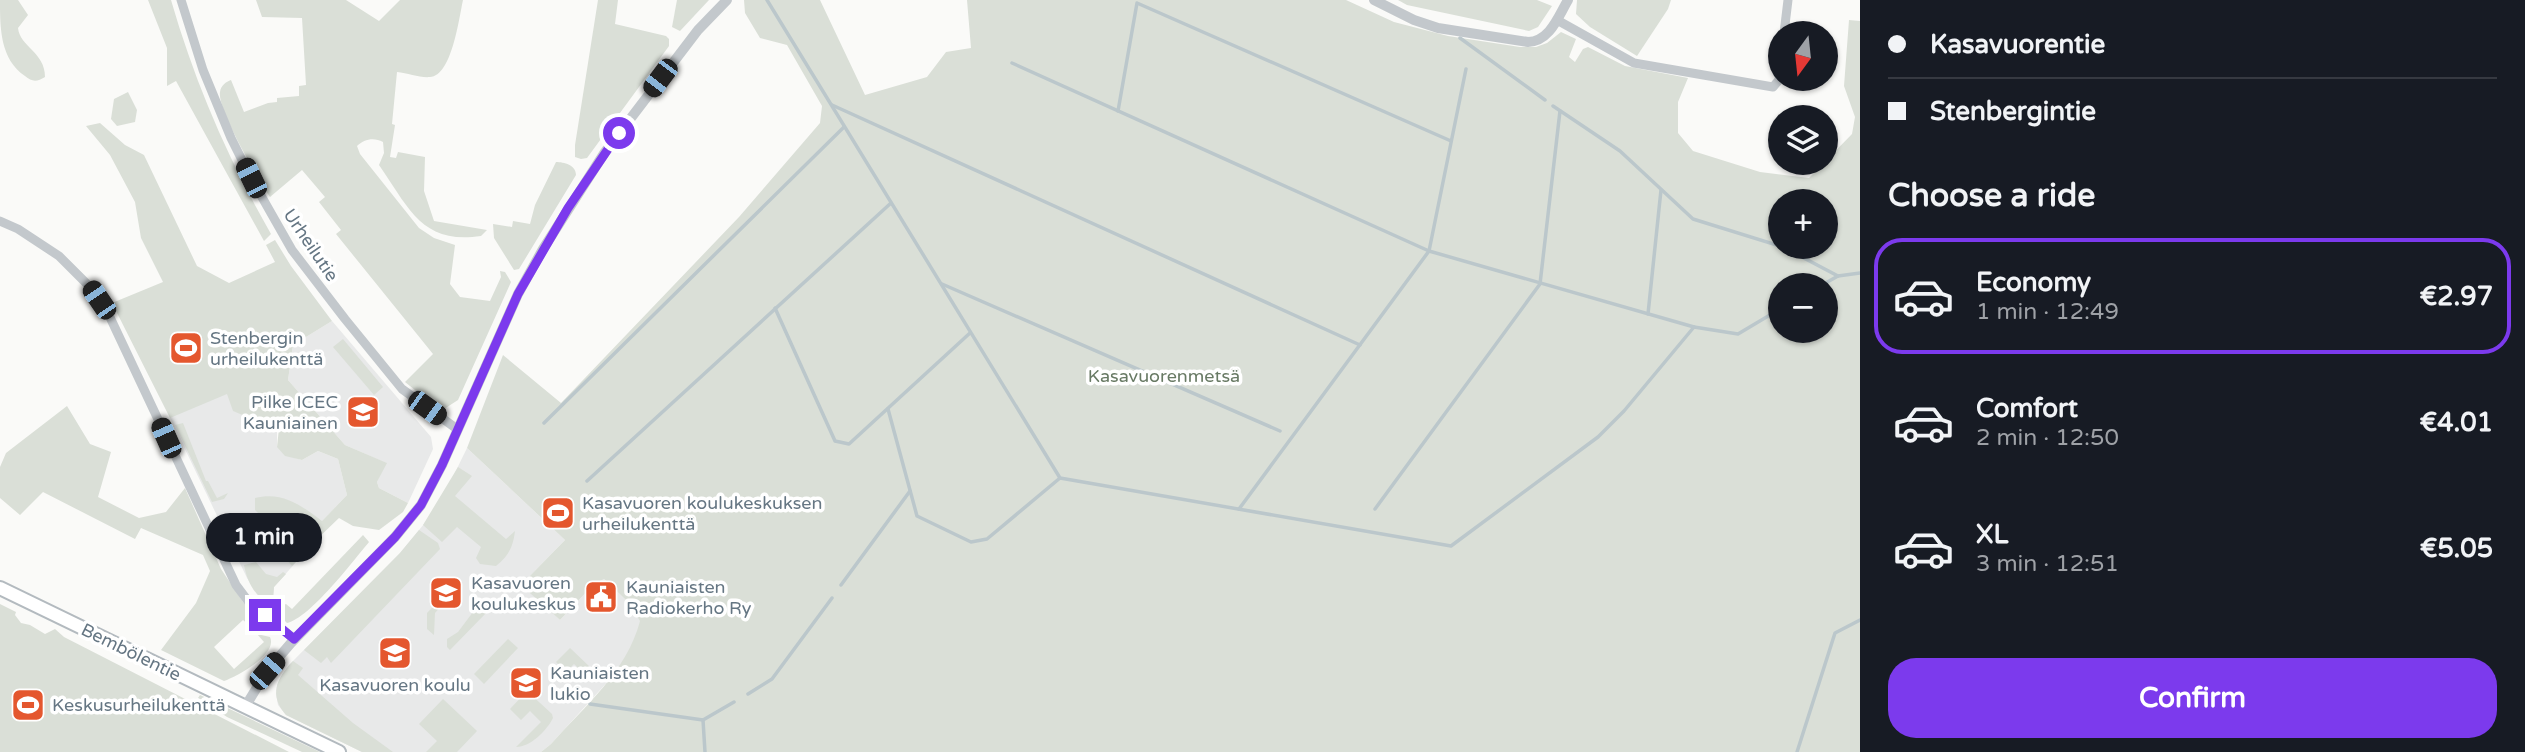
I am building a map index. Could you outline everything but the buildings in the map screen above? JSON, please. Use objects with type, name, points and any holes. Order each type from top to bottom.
[{"type":"main road","name":"Bembölentie","points":[[0,588],[339,752]]},
{"type":"street","name":"Urheilutie","points":[[181,0],[200,61],[232,138],[251,178],[292,250],[402,389],[457,429]]},
{"type":"street","points":[[245,707],[267,671],[294,639],[410,520],[432,486],[518,294],[568,208],[605,152],[674,60],[727,0]]},
{"type":"street","points":[[1374,0],[1414,20],[1438,28],[1528,42],[1543,39],[1568,0]]},
{"type":"street","points":[[1785,21],[1788,0]]},
{"type":"street","points":[[1557,20],[1634,63],[1768,86]]},
{"type":"street","points":[[0,221],[18,229],[59,256],[90,287],[121,339],[236,584],[248,601],[294,639]]},
{"type":"shaded area","name":"Pilke ICEC Kauniainen","points":[[332,321],[431,437],[433,449],[408,503],[379,488],[377,482],[386,463],[345,445],[288,380],[293,345]]},
{"type":"shaded area","points":[[201,376],[280,419],[277,446],[285,455],[302,460],[318,451],[338,459],[347,495],[307,537],[313,543],[274,587],[273,599],[268,603],[261,599],[247,578],[170,418],[179,413],[169,389]]},
{"type":"shaded area","name":"Kasavuoren koulukeskus","points":[[467,448],[565,540],[522,584],[560,620],[593,585],[604,579],[627,601],[641,621],[635,641],[621,667],[541,752],[362,752],[286,715],[278,705],[276,694],[277,685],[289,665],[400,553],[424,524],[447,489]]},
{"type":"green space","points":[[0,0],[18,0],[28,15],[18,28],[23,40],[41,61],[45,77],[42,79],[30,79],[17,69],[6,52],[1,32]]},
{"type":"green space","points":[[148,0],[171,0],[214,120],[271,234],[264,241],[176,81],[167,86],[167,48]]},
{"type":"green space","points":[[256,0],[346,0],[379,21],[400,0],[463,0],[449,57],[438,74],[426,77],[397,72],[392,124],[395,125],[390,157],[396,158],[398,152],[425,157],[424,191],[434,221],[487,230],[481,236],[461,237],[444,235],[431,229],[409,209],[379,165],[384,153],[383,142],[369,140],[357,146],[360,154],[419,228],[434,238],[455,245],[450,284],[460,297],[490,301],[501,277],[500,271],[505,272],[511,282],[458,400],[441,411],[405,382],[433,354],[336,234],[341,230],[319,202],[325,197],[302,170],[270,197],[225,113],[220,92],[231,80],[244,112],[277,102],[277,98],[299,96],[299,86],[306,85],[302,18],[262,17]]},
{"type":"green space","points":[[598,0],[618,0],[615,24],[666,36],[669,46],[587,158],[581,159],[575,157],[575,145]]},
{"type":"green space","points":[[677,0],[709,0],[680,31],[672,27]]},
{"type":"green space","name":"Kasavuorenmetsä","points":[[744,0],[820,0],[865,95],[927,77],[946,52],[971,48],[967,0],[1346,0],[1394,22],[1448,36],[1520,47],[1536,47],[1547,43],[1561,32],[1576,39],[1569,57],[1575,62],[1583,49],[1588,47],[1625,66],[1688,78],[1678,102],[1678,133],[1693,151],[1768,175],[1809,178],[1812,175],[1838,175],[1838,148],[1852,134],[1855,117],[1844,86],[1849,20],[1860,21],[1860,752],[541,752],[591,702],[615,672],[634,639],[640,621],[627,601],[604,579],[593,585],[560,620],[521,585],[565,540],[467,448],[503,355],[561,403],[739,217],[820,123],[822,106],[787,45],[760,38],[745,13]]},
{"type":"green space","points":[[1398,0],[1537,0],[1552,6],[1538,27],[1529,31],[1407,5]]},
{"type":"green space","points":[[1577,0],[1671,0],[1668,9],[1637,56],[1590,27],[1576,14]]},
{"type":"green space","points":[[128,92],[137,110],[135,122],[117,126],[111,119],[114,99]]},
{"type":"green space","points":[[100,123],[125,145],[144,155],[197,266],[229,283],[275,262],[266,245],[275,240],[332,321],[293,345],[288,380],[345,445],[387,463],[377,482],[379,488],[408,503],[403,512],[379,530],[353,526],[339,518],[313,543],[286,515],[272,527],[255,510],[255,498],[274,496],[299,505],[322,521],[347,495],[338,459],[318,451],[302,460],[285,456],[277,447],[280,419],[248,425],[245,416],[233,411],[227,394],[170,418],[112,303],[163,282],[141,238],[135,202],[110,155],[86,126]]},
{"type":"green space","points":[[556,162],[572,166],[576,175],[519,269],[514,270],[494,238],[493,224],[512,227],[513,221],[530,224],[535,205]]},
{"type":"green space","points":[[343,339],[383,387],[374,395],[333,347]]},
{"type":"green space","points":[[67,406],[90,444],[111,452],[98,497],[139,518],[166,512],[185,488],[221,569],[243,602],[256,614],[249,625],[243,620],[214,647],[234,669],[264,642],[257,634],[270,637],[268,650],[255,664],[224,681],[161,650],[196,603],[210,571],[203,555],[141,528],[135,539],[43,492],[20,515],[0,498],[0,467],[6,453]]},
{"type":"green space","points":[[183,423],[206,481],[217,498],[228,493],[224,499],[212,502],[175,425]]},
{"type":"green space","points":[[458,467],[472,476],[455,496],[506,539],[515,531],[510,550],[496,566],[480,564],[476,558],[481,547],[457,527],[442,542],[423,525]]},
{"type":"green space","points":[[419,530],[438,543],[440,549],[331,663],[327,657],[321,663],[304,650],[400,553]]},
{"type":"green space","points":[[363,535],[369,542],[342,575],[307,611],[287,623],[276,612],[279,607],[286,604],[292,609]]},
{"type":"green space","points":[[305,540],[310,547],[292,566],[286,559]]},
{"type":"green space","points":[[256,562],[266,574],[277,577],[283,572],[286,574],[274,587],[273,599],[268,603],[255,592],[245,571],[244,565]]},
{"type":"green space","points":[[455,584],[458,587],[435,613],[434,635],[427,629],[427,613]]},
{"type":"green space","points":[[0,604],[16,612],[15,615],[21,623],[45,634],[55,629],[64,637],[289,752],[0,752]]},
{"type":"green space","points":[[473,612],[486,613],[450,650],[447,647],[447,639],[458,632]]},
{"type":"green space","points":[[508,639],[518,648],[484,684],[474,674]]},
{"type":"green space","points":[[570,648],[591,668],[590,679],[574,664],[566,672],[556,662]]},
{"type":"green space","points":[[293,661],[303,668],[298,675],[353,723],[393,752],[362,752],[286,715],[276,694],[282,674]]},
{"type":"green space","points":[[527,691],[553,718],[538,737],[516,747],[541,722],[530,711],[521,720],[510,709]]},
{"type":"green space","points":[[200,695],[320,752],[302,752],[227,717],[198,698]]},
{"type":"green space","points":[[443,699],[477,731],[457,752],[426,752],[437,741],[419,724]]},
{"type":"waterway","points":[[767,0],[1060,478],[1451,546],[1598,437],[1624,411],[1694,327],[1738,334],[1768,316]]},
{"type":"waterway","points":[[1118,111],[1137,3],[1451,141]]},
{"type":"waterway","points":[[1460,38],[1545,100]]},
{"type":"waterway","points":[[1012,63],[1429,251],[1694,327]]},
{"type":"waterway","points":[[1239,509],[1429,251],[1466,69]]},
{"type":"waterway","points":[[832,105],[1360,345]]},
{"type":"waterway","points":[[1553,106],[1620,151],[1693,219],[1768,242]]},
{"type":"waterway","points":[[1375,509],[1540,284],[1560,111]]},
{"type":"waterway","points":[[544,423],[844,127]]},
{"type":"waterway","points":[[1648,314],[1661,190]]},
{"type":"waterway","points":[[587,481],[891,203]]},
{"type":"waterway","points":[[1806,259],[1832,273]]},
{"type":"waterway","points":[[1838,276],[1860,273]]},
{"type":"waterway","points":[[942,284],[1280,431]]},
{"type":"waterway","points":[[775,308],[835,441],[849,444],[970,333]]},
{"type":"waterway","points":[[888,409],[917,516],[971,542],[987,539],[1060,478]]},
{"type":"waterway","points":[[841,585],[910,491]]},
{"type":"waterway","points":[[748,694],[772,679],[832,598]]},
{"type":"waterway","points":[[1797,752],[1835,633],[1860,620]]},
{"type":"waterway","points":[[705,752],[703,720],[734,702]]},
{"type":"waterway","points":[[590,704],[703,720]]},
{"type":"place","name":"Stenbergin urheilukenttä","points":[[186,348]]},
{"type":"place","name":"Pilke ICEC Kauniainen","points":[[363,412]]},
{"type":"place","name":"Kasavuoren koulukeskuksen urheilukenttä","points":[[558,513]]},
{"type":"place","name":"Kasavuoren koulukeskus","points":[[446,593]]},
{"type":"place","name":"Kauniaisten Radiokerho Ry","points":[[601,597]]},
{"type":"place","name":"Kasavuoren koulu","points":[[395,653]]},
{"type":"place","name":"Kauniaisten lukio","points":[[526,683]]},
{"type":"place","name":"Keskusurheilukenttä","points":[[28,705]]},
{"type":"route","points":[[265,615],[294,639],[410,520],[432,486],[518,294],[568,208],[619,133]]}]
